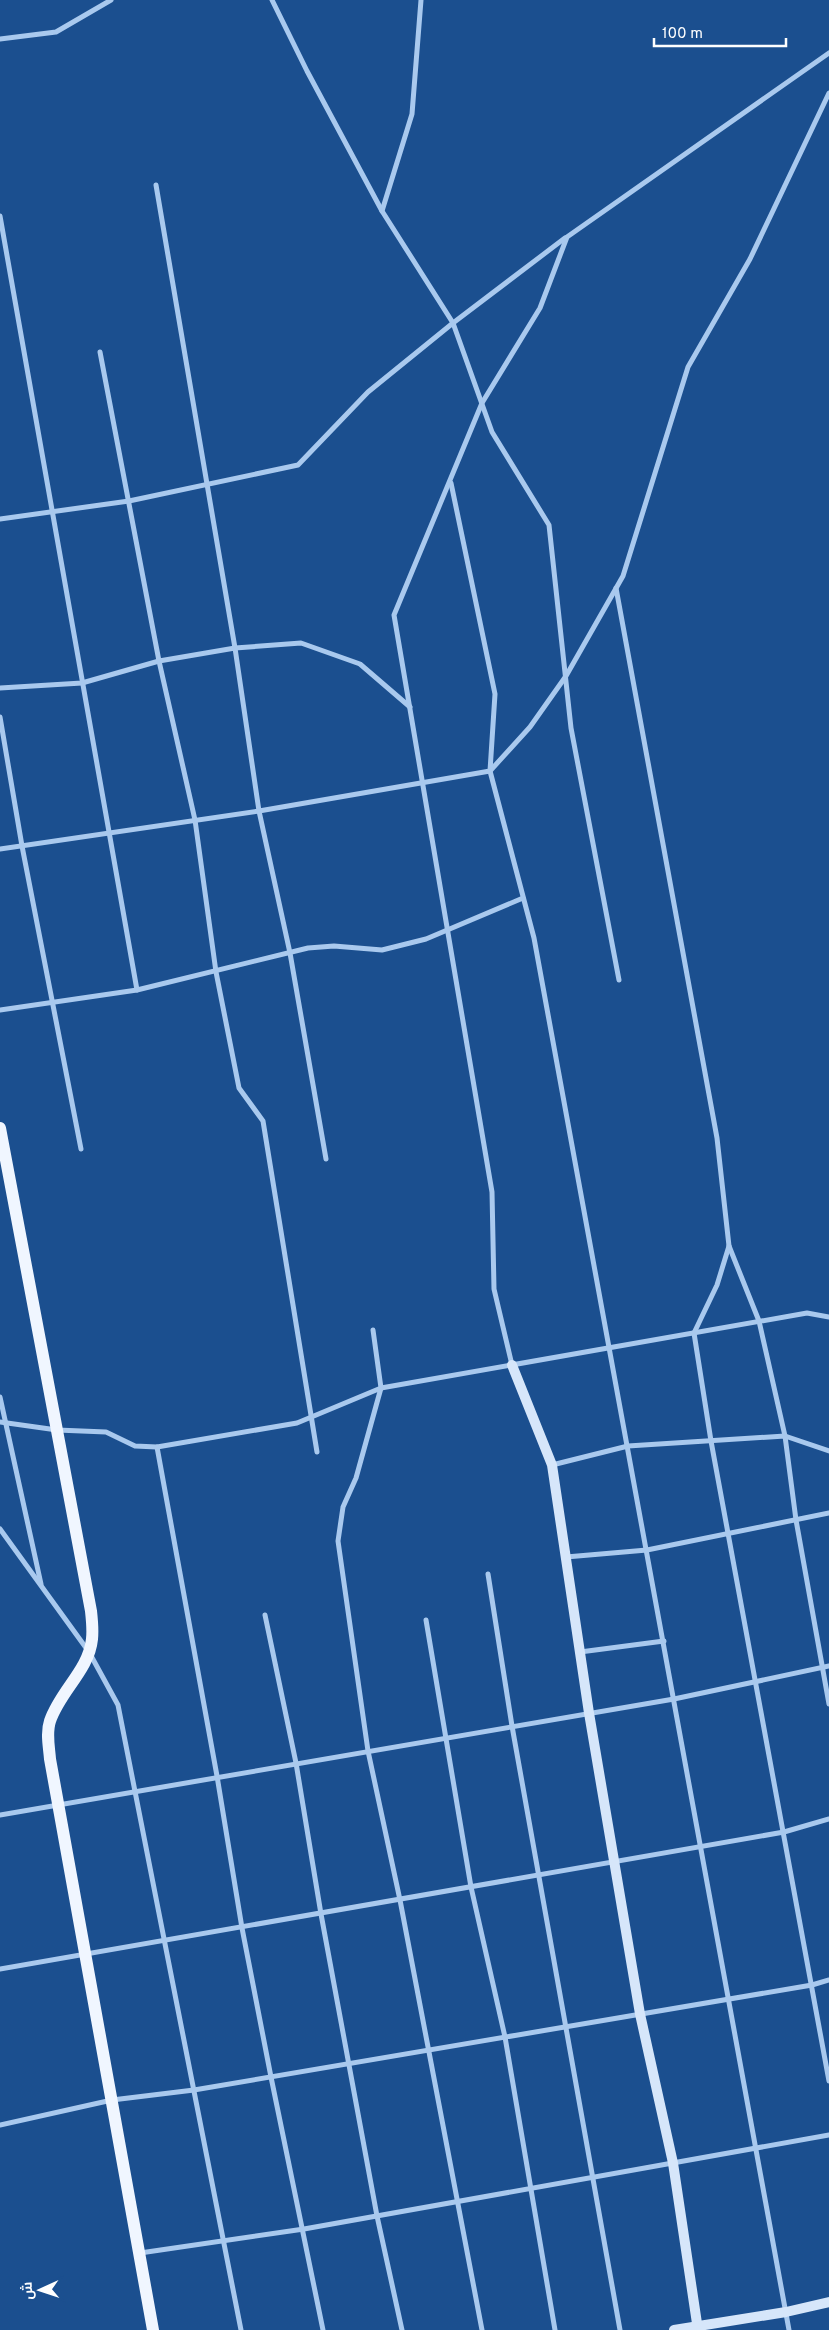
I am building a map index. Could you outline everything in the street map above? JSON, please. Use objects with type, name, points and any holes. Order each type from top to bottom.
[{"type":"main road","points":[[0,1128],[91,1612],[93,1638],[89,1652],[80,1672],[57,1706],[50,1722],[48,1736],[58,1803],[153,2330]]},
{"type":"street","points":[[0,39],[56,32],[110,0]]},
{"type":"street","points":[[272,0],[307,72],[382,211],[454,323],[492,432],[549,525],[571,728],[619,980]]},
{"type":"street","points":[[382,211],[412,114],[421,0]]},
{"type":"street","points":[[0,519],[129,501],[298,465],[368,392],[454,323],[567,237],[829,54]]},
{"type":"street","points":[[0,849],[259,811],[490,770],[530,728],[566,676],[623,576],[688,367],[750,259],[829,93]]},
{"type":"street","points":[[156,186],[235,648],[259,811],[290,953],[326,1158]]},
{"type":"street","points":[[0,216],[137,990]]},
{"type":"street","points":[[567,237],[540,308],[482,403],[394,615],[492,1192],[494,1289],[512,1365],[552,1465],[589,1713],[614,1862],[640,2014],[673,2163],[697,2328]]},
{"type":"street","points":[[100,352],[160,661],[195,820],[216,972],[239,1088],[263,1121],[317,1452]]},
{"type":"street","points":[[450,483],[495,694],[490,770],[534,938],[789,2330]]},
{"type":"street","points":[[616,588],[717,1138],[729,1246],[759,1321],[785,1436],[796,1520],[829,1704]]},
{"type":"street","points":[[0,688],[82,683],[160,661],[235,648],[301,644],[360,664],[410,707]]},
{"type":"street","points":[[0,718],[22,846],[81,1149]]},
{"type":"street","points":[[0,1010],[137,990],[308,948],[334,946],[382,950],[426,939],[523,898]]},
{"type":"street","points":[[729,1246],[717,1285],[694,1333],[711,1441],[829,2081]]},
{"type":"street","points":[[0,1422],[57,1430],[106,1432],[135,1446],[157,1447],[297,1423],[381,1388],[807,1313],[829,1317]]},
{"type":"street","points":[[373,1330],[381,1388],[356,1478],[343,1507],[338,1541],[368,1751],[400,1900],[482,2330]]},
{"type":"street","points":[[0,1397],[41,1586]]},
{"type":"street","points":[[552,1465],[628,1446],[785,1436],[829,1451]]},
{"type":"street","points":[[157,1447],[217,1776],[242,1928],[324,2330]]},
{"type":"street","points":[[566,1557],[647,1550],[829,1513]]},
{"type":"street","points":[[0,1530],[89,1652],[118,1705],[241,2330]]},
{"type":"street","points":[[488,1574],[512,1726],[620,2330]]},
{"type":"street","points":[[264,1615],[296,1763],[321,1914],[377,2216],[402,2330]]},
{"type":"street","points":[[426,1620],[471,1887],[505,2037],[555,2330]]},
{"type":"street","points":[[580,1652],[664,1641]]},
{"type":"street","points":[[0,1815],[58,1803],[674,1699],[829,1666]]},
{"type":"street","points":[[0,1969],[784,1832],[829,1819]]},
{"type":"street","points":[[0,2125],[112,2100],[194,2090],[812,1985],[829,1980]]},
{"type":"street","points":[[139,2253],[304,2230],[829,2135]]},
{"type":"street","points":[[674,2330],[697,2328],[786,2312],[829,2302]]}]
